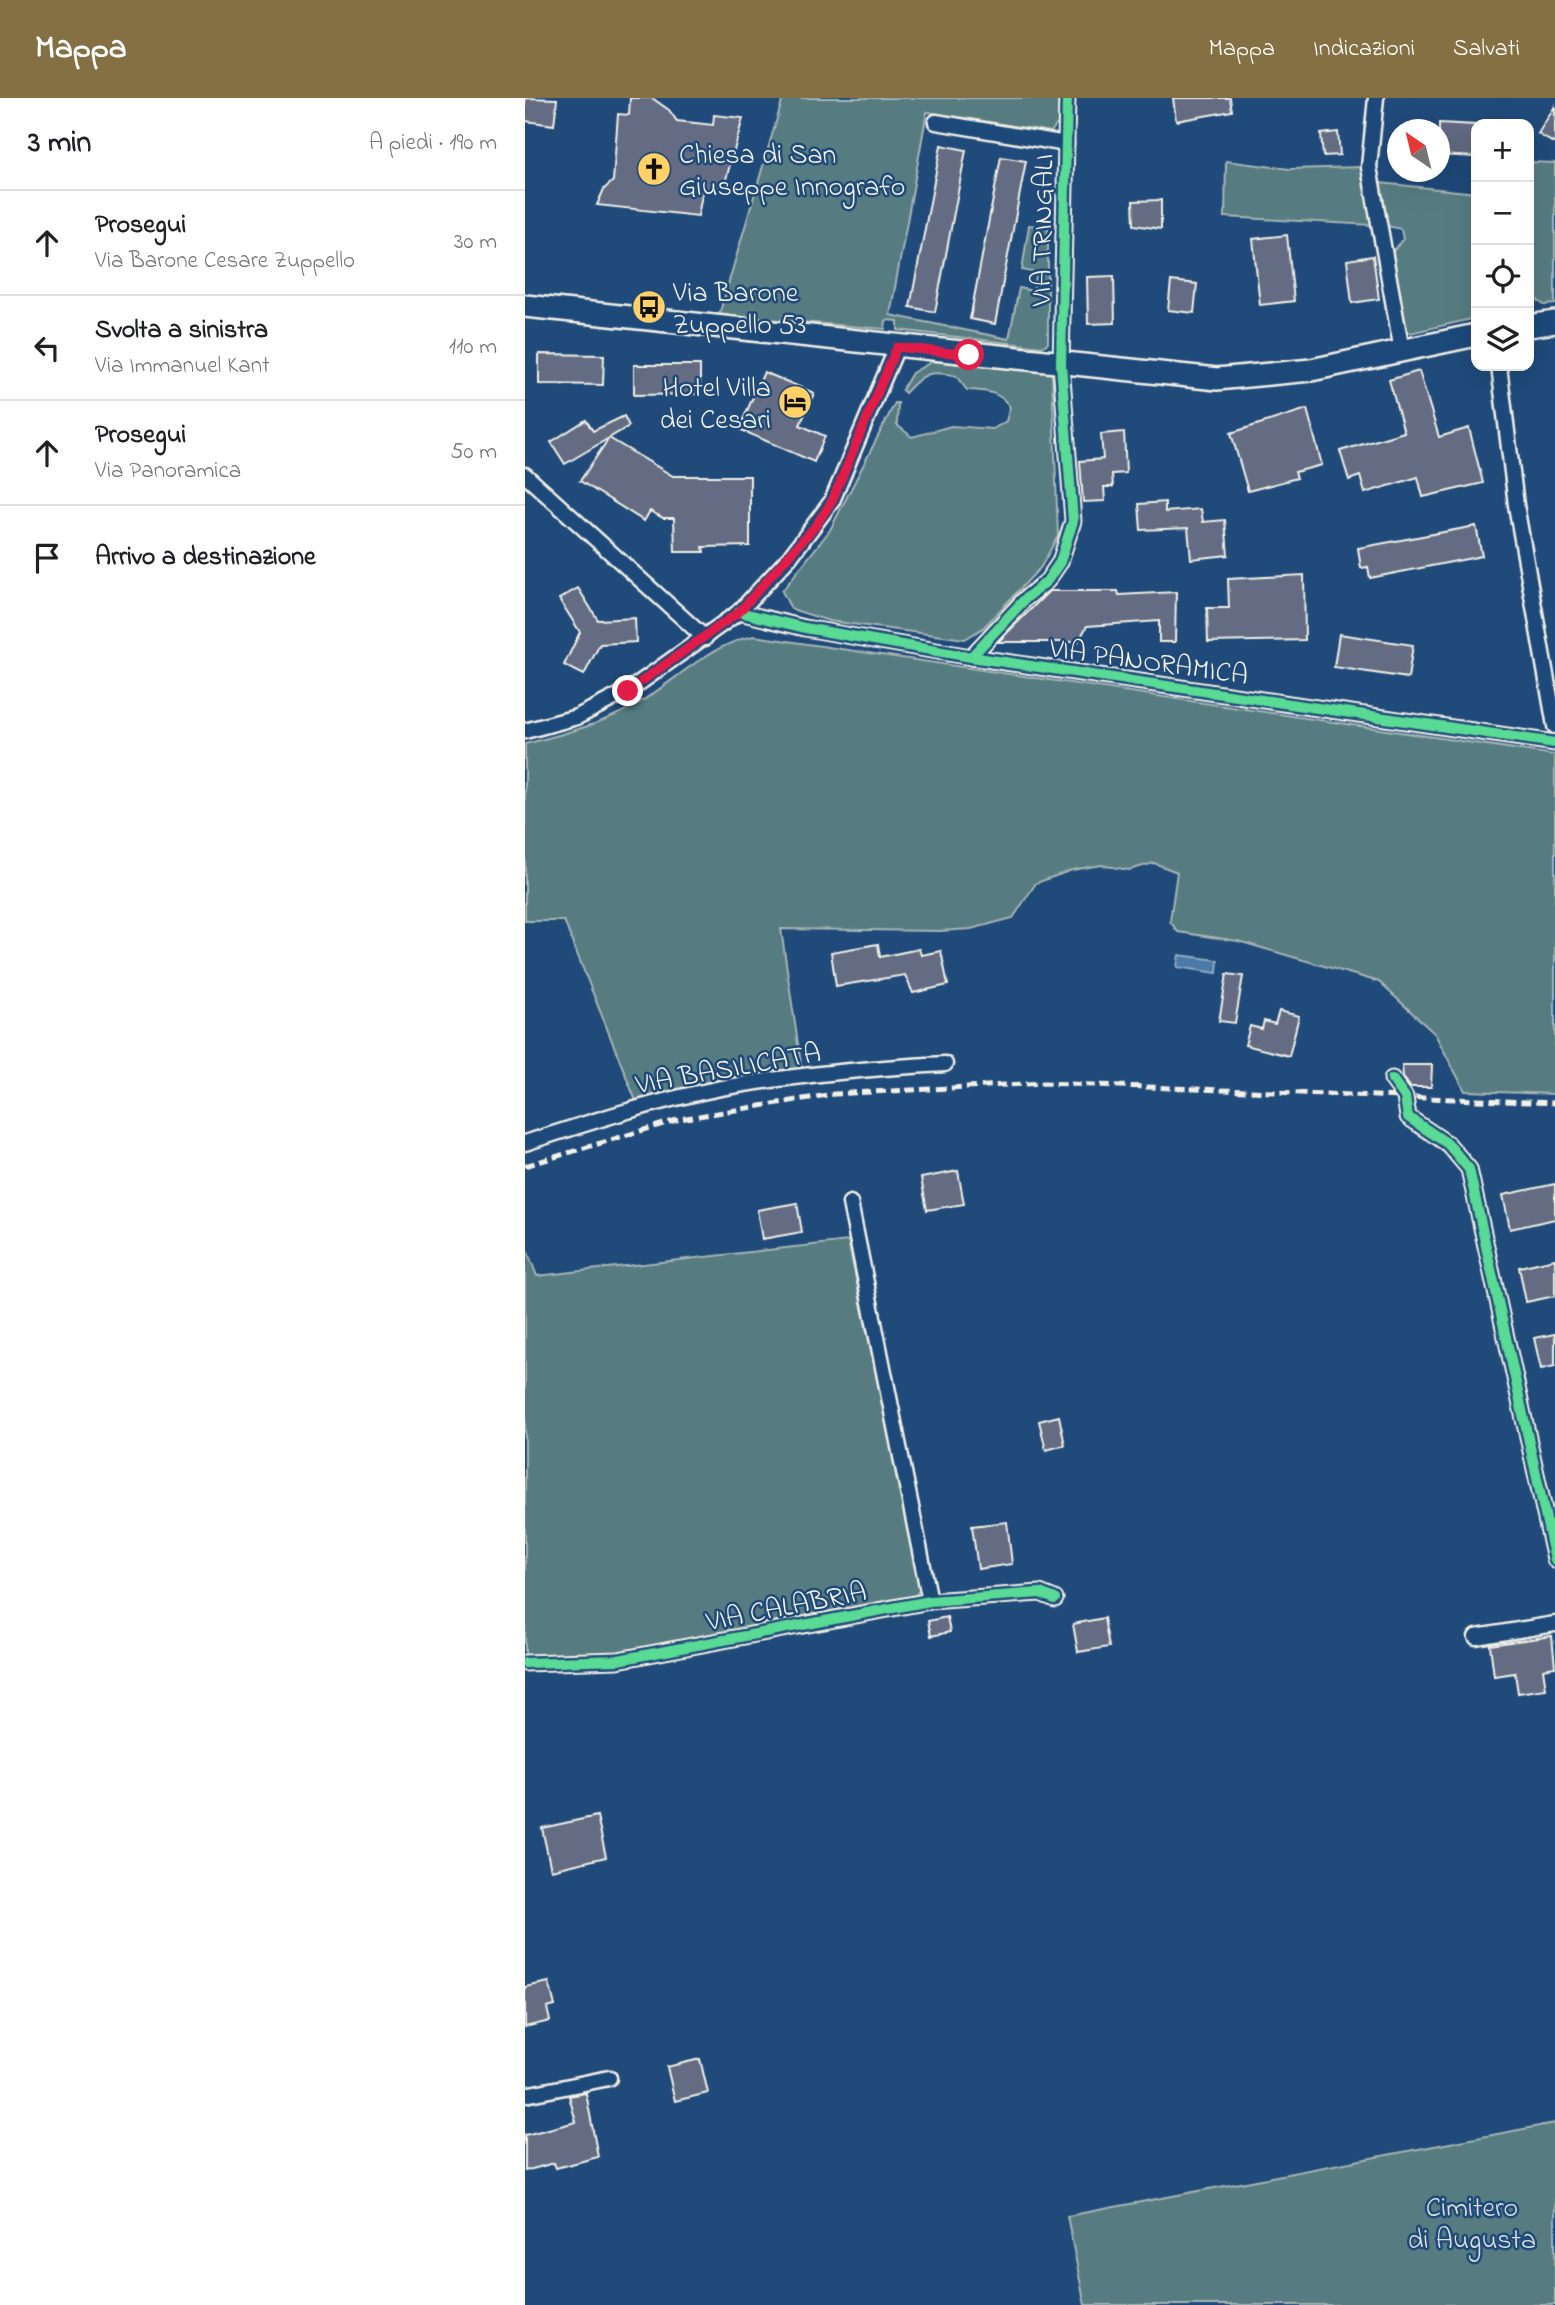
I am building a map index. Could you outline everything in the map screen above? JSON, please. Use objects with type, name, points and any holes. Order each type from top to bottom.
[{"type":"main road","points":[[525,306],[1217,379],[1311,370],[1471,336]]},
{"type":"main road","points":[[1534,325],[1555,321]]},
{"type":"street","name":"VIA TRINGALI","points":[[971,657],[1025,599],[1047,581],[1060,562],[1073,521],[1061,364],[1067,98]]},
{"type":"street","points":[[1376,98],[1369,167],[1402,351]]},
{"type":"street","points":[[936,122],[1066,144]]},
{"type":"street","points":[[525,731],[577,717],[628,691],[739,612],[790,557],[832,501],[897,347]]},
{"type":"street","points":[[1500,371],[1516,505],[1555,726]]},
{"type":"street","points":[[525,475],[705,638]]},
{"type":"street","name":"VIA PANORAMICA","points":[[739,612],[805,628],[971,657],[1555,743]]},
{"type":"street","name":"VIA BASILICATA","points":[[525,1143],[617,1113],[721,1089],[868,1068],[945,1064]]},
{"type":"street","points":[[1392,1079],[1405,1097],[1408,1117],[1448,1144],[1469,1169],[1555,1560]]},
{"type":"street","points":[[850,1203],[930,1601]]},
{"type":"street","name":"VIA CALABRIA","points":[[525,1663],[618,1660],[930,1601],[1040,1593],[1055,1599]]},
{"type":"street","points":[[1476,1637],[1555,1625]]},
{"type":"street","points":[[525,2095],[609,2078]]},
{"type":"green space","points":[[783,98],[1058,98],[1058,123],[1051,132],[927,112],[890,315],[1009,339],[1019,288],[1033,291],[1037,273],[1022,270],[1029,225],[1048,227],[1048,343],[1042,347],[898,330],[898,321],[886,320],[885,329],[719,315]]},
{"type":"green space","points":[[1226,161],[1290,169],[1361,167],[1372,225],[1225,217]]},
{"type":"green space","points":[[1534,162],[1555,163],[1555,304],[1544,305],[1536,299]]},
{"type":"green space","points":[[1380,183],[1471,192],[1471,319],[1410,333],[1406,330],[1391,254],[1403,239],[1401,229],[1387,226]]},
{"type":"green space","points":[[933,361],[1052,373],[1058,536],[1041,567],[983,628],[965,639],[829,621],[791,609],[782,591],[830,530],[895,403],[898,403],[897,425],[912,437],[951,426],[993,429],[1006,421],[1010,407],[1006,402],[991,393],[967,390],[956,376],[939,373],[927,375],[905,393],[902,390],[912,373]]},
{"type":"green space","points":[[754,636],[1555,755],[1555,1094],[1465,1091],[1435,1034],[1379,982],[1238,941],[1178,932],[1170,921],[1177,872],[1154,863],[1129,870],[1101,865],[1072,870],[1036,883],[1013,918],[971,929],[781,929],[802,1071],[728,1080],[636,1101],[564,921],[525,921],[525,744],[583,728],[624,711],[652,695],[707,655]]},
{"type":"green space","points":[[848,1241],[921,1588],[913,1598],[828,1612],[624,1654],[525,1658],[525,1245],[537,1276]]},
{"type":"green space","name":"Cimitero di Augusta","points":[[1555,2123],[1555,2305],[1085,2305],[1067,2216]]},
{"type":"water","points":[[1179,955],[1218,960],[1217,973],[1177,967]]},
{"type":"building","points":[[525,98],[557,99],[554,125],[525,121]]},
{"type":"building","name":"Chiesa di San Giuseppe Innografo","points":[[630,98],[652,98],[669,110],[677,121],[713,125],[714,115],[743,118],[723,190],[703,189],[698,216],[597,205],[604,189],[613,181],[618,114],[629,115]]},
{"type":"building","points":[[1173,98],[1230,98],[1232,111],[1176,121]]},
{"type":"building","points":[[1555,106],[1555,144],[1538,134]]},
{"type":"building","points":[[1450,124],[1471,125],[1471,157],[1450,156]]},
{"type":"building","points":[[1338,132],[1340,155],[1323,156],[1321,134]]},
{"type":"building","points":[[941,145],[966,150],[935,312],[910,307]]},
{"type":"building","points":[[1001,157],[1026,161],[995,324],[970,319]]},
{"type":"building","points":[[1161,200],[1161,229],[1134,225],[1133,201]]},
{"type":"building","points":[[1287,235],[1294,301],[1260,305],[1253,239]]},
{"type":"building","points":[[1373,256],[1379,299],[1352,303],[1347,260]]},
{"type":"building","points":[[1114,276],[1115,323],[1088,324],[1087,277]]},
{"type":"building","points":[[1171,281],[1197,284],[1194,313],[1168,310]]},
{"type":"building","points":[[539,354],[604,355],[603,385],[539,384]]},
{"type":"building","points":[[634,365],[700,365],[700,394],[634,395]]},
{"type":"building","points":[[1419,371],[1439,437],[1469,428],[1483,483],[1423,497],[1418,477],[1365,493],[1360,476],[1349,480],[1340,451],[1404,432],[1389,380]]},
{"type":"building","points":[[764,372],[814,393],[800,425],[825,436],[814,462],[739,429]]},
{"type":"building","points":[[1307,409],[1322,465],[1295,472],[1297,478],[1248,491],[1231,433]]},
{"type":"building","points":[[624,416],[629,426],[565,464],[551,442],[586,420],[593,431]]},
{"type":"building","points":[[1124,432],[1126,473],[1112,474],[1113,487],[1104,487],[1105,501],[1083,502],[1080,461],[1103,459],[1101,434]]},
{"type":"building","points":[[609,438],[673,476],[750,476],[750,546],[703,547],[704,552],[675,552],[674,518],[663,518],[650,511],[644,521],[580,481]]},
{"type":"building","points":[[1165,502],[1165,512],[1201,509],[1203,522],[1225,520],[1228,555],[1191,559],[1188,528],[1141,530],[1139,504]]},
{"type":"building","points":[[1476,526],[1482,556],[1370,578],[1368,567],[1361,568],[1358,548]]},
{"type":"building","points":[[1304,575],[1305,640],[1208,642],[1207,608],[1229,608],[1228,579]]},
{"type":"building","points":[[578,588],[598,620],[635,618],[636,642],[600,644],[584,675],[564,665],[580,632],[559,599]]},
{"type":"building","points":[[1049,591],[1118,591],[1119,595],[1176,592],[1175,642],[1159,642],[1159,621],[1087,626],[1078,642],[998,642]]},
{"type":"building","points":[[1339,634],[1413,645],[1408,678],[1334,667]]},
{"type":"building","points":[[878,944],[880,957],[919,949],[921,955],[941,951],[948,985],[913,993],[905,975],[836,986],[831,952]]},
{"type":"building","points":[[1227,974],[1243,976],[1235,1023],[1219,1021]]},
{"type":"building","points":[[1279,1011],[1299,1016],[1289,1056],[1245,1045],[1250,1026],[1262,1029],[1264,1021],[1275,1024]]},
{"type":"building","points":[[1402,1065],[1432,1065],[1431,1087],[1410,1087],[1403,1077]]},
{"type":"building","points":[[958,1171],[964,1204],[927,1210],[921,1178]]},
{"type":"building","points":[[1555,1184],[1555,1219],[1510,1229],[1503,1195]]},
{"type":"building","points":[[797,1203],[802,1232],[762,1239],[757,1210]]},
{"type":"building","points":[[1555,1259],[1555,1296],[1526,1302],[1519,1267]]},
{"type":"building","points":[[1555,1334],[1555,1366],[1541,1369],[1534,1338]]},
{"type":"building","points":[[1059,1416],[1065,1445],[1046,1450],[1039,1421]]},
{"type":"building","points":[[1007,1522],[1012,1564],[978,1569],[972,1526]]},
{"type":"building","points":[[947,1617],[950,1632],[931,1636],[928,1621]]},
{"type":"building","points":[[1104,1618],[1109,1647],[1078,1652],[1073,1624]]},
{"type":"building","points":[[1552,1636],[1555,1667],[1543,1669],[1546,1689],[1518,1693],[1515,1673],[1494,1676],[1490,1645]]},
{"type":"building","points":[[597,1816],[606,1857],[551,1870],[542,1828]]},
{"type":"building","points":[[549,1982],[555,2006],[547,2008],[550,2021],[525,2027],[525,1987]]},
{"type":"building","points":[[700,2059],[708,2093],[675,2101],[667,2067]]},
{"type":"building","points":[[586,2093],[598,2157],[556,2168],[554,2163],[525,2171],[525,2135],[576,2122],[569,2096]]},
{"type":"railway","points":[[525,1166],[680,1119],[834,1094],[1044,1083],[1555,1103]]},
{"type":"cycle path","points":[[971,657],[1025,599],[1047,581],[1060,562],[1073,521],[1061,364],[1067,98]]},
{"type":"cycle path","points":[[739,612],[805,628],[971,657],[1555,743]]},
{"type":"cycle path","points":[[1392,1079],[1405,1097],[1408,1117],[1448,1144],[1469,1169],[1555,1560]]},
{"type":"cycle path","points":[[525,1663],[618,1660],[930,1601],[1040,1593],[1055,1599]]},
{"type":"place","name":"Chiesa di San Giuseppe Innografo","points":[[654,169]]},
{"type":"place","name":"Via Barone Zuppello 53","points":[[649,307]]},
{"type":"place","name":"Hotel Villa dei Cesari","points":[[795,402]]},
{"type":"route","points":[[628,691],[739,612],[816,525],[832,501],[897,347],[969,355]]}]
